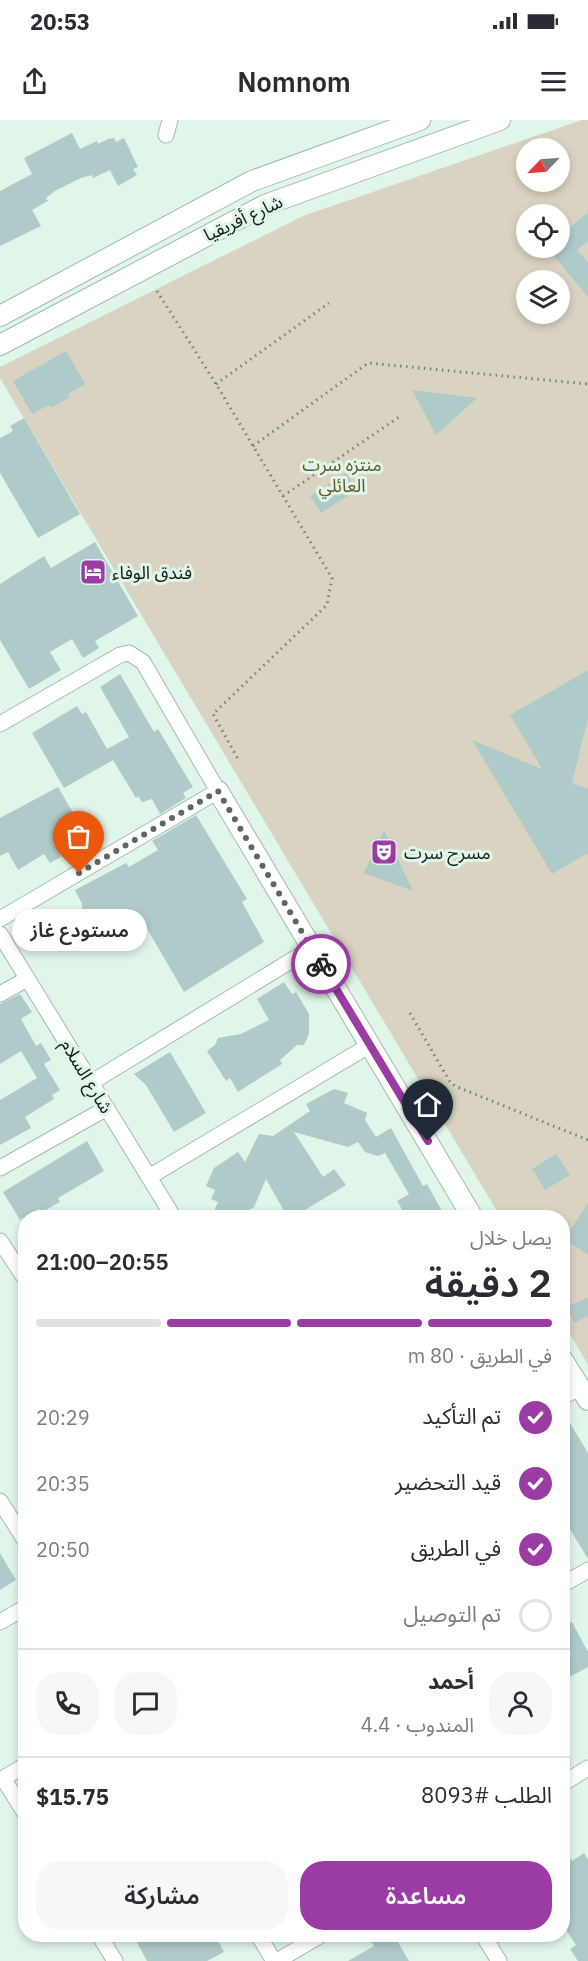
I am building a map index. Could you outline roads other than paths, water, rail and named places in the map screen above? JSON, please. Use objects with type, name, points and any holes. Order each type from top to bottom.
[{"type":"street","points":[[166,135],[170,120]]},
{"type":"street","name":"شارع أفريقيا","points":[[0,316],[252,182],[420,120]]},
{"type":"street","name":"شارع أفريقيا","points":[[0,345],[265,205],[500,120]]},
{"type":"street","points":[[0,724],[120,655],[129,653],[143,662],[468,1210]]},
{"type":"street","points":[[0,919],[218,791]]},
{"type":"street","name":"شارع السلام","points":[[0,934],[169,1210]]},
{"type":"street","points":[[92,1082],[312,948]]},
{"type":"street","points":[[0,994],[27,979]]},
{"type":"street","points":[[149,1177],[370,1045]]},
{"type":"street","points":[[0,1168],[107,1108]]},
{"type":"street","points":[[0,1240],[18,1268]]},
{"type":"street","points":[[570,1371],[584,1393]]},
{"type":"street","points":[[0,1501],[18,1529]]},
{"type":"street","points":[[570,1580],[588,1570]]},
{"type":"street","points":[[0,1622],[18,1612]]},
{"type":"street","points":[[570,1779],[588,1768]]},
{"type":"street","points":[[18,1770],[2,1779],[18,1803]]},
{"type":"street","points":[[103,1942],[115,1961]]},
{"type":"street","points":[[263,1942],[275,1961],[309,1942]]},
{"type":"street","points":[[487,1942],[499,1961]]},
{"type":"place","name":"فندق الوفاء","points":[[93,572]]},
{"type":"place","name":"مسرح سرت","points":[[384,852]]},
{"type":"place","name":"مستودع غاز","points":[[79,873]]},
{"type":"park label","name":"منتزه سرت العائلي","points":[[342,474]]}]
